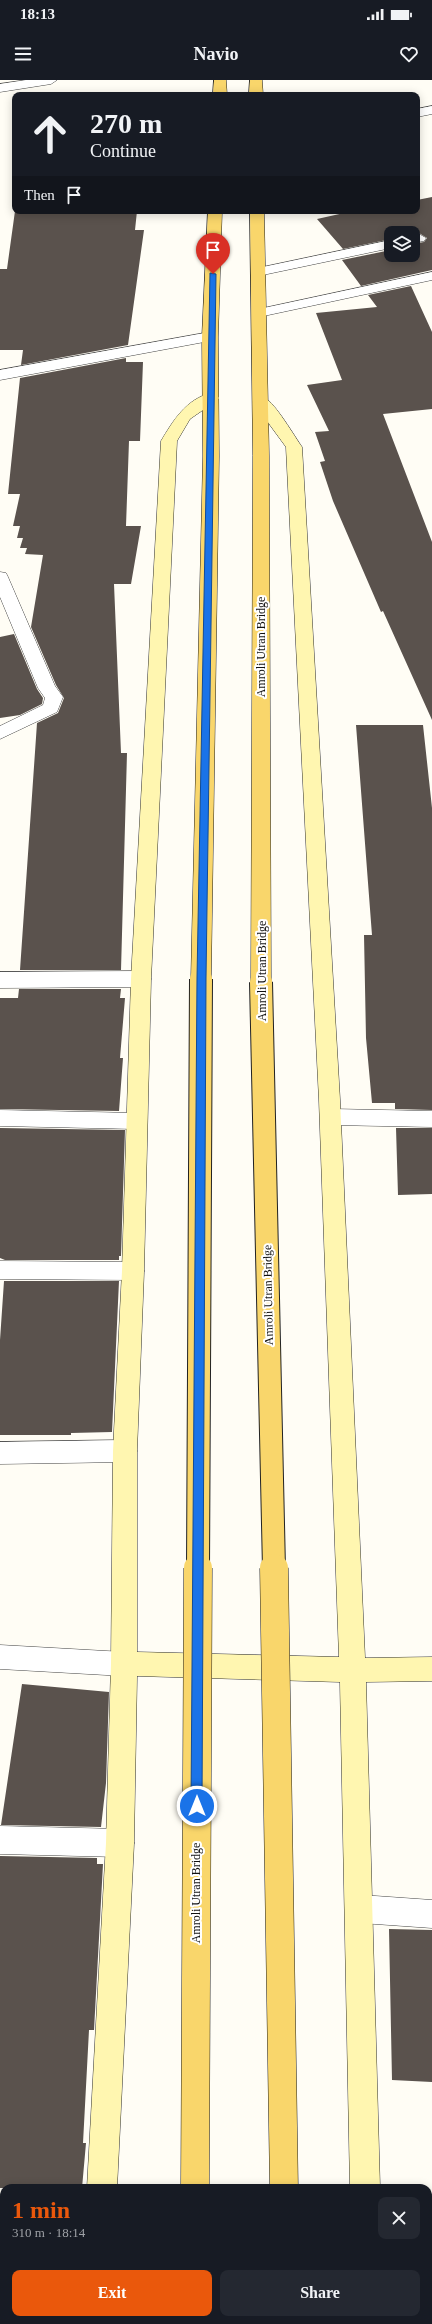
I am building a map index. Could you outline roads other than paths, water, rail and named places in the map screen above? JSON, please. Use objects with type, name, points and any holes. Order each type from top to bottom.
[{"type":"main road","points":[[220,80],[220,92]]},
{"type":"main road","points":[[256,80],[256,92]]},
{"type":"main road","name":"Amroli Utran Bridge","points":[[195,2184],[202,978],[211,398],[210,338],[215,214]]},
{"type":"main road","name":"Amroli Utran Bridge","points":[[257,214],[261,402],[261,982],[279,1795],[284,2184]]},
{"type":"main road","points":[[102,2184],[120,1843],[124,1664],[125,1451],[133,1271],[141,979],[169,441],[184,416],[211,398]]},
{"type":"main road","points":[[261,402],[280,424],[294,447],[332,1117],[354,1670],[361,1909],[365,2184]]},
{"type":"main road","points":[[124,1664],[354,1670],[432,1669]]},
{"type":"street","points":[[0,88],[51,80]]},
{"type":"street","points":[[420,112],[432,110]]},
{"type":"street","points":[[258,272],[384,245]]},
{"type":"street","points":[[259,314],[432,277]]},
{"type":"street","points":[[0,375],[210,338]]},
{"type":"street","points":[[0,577],[47,688],[54,697],[51,708],[0,733]]},
{"type":"street","points":[[0,980],[141,979]]},
{"type":"street","points":[[332,1117],[432,1119]]},
{"type":"street","points":[[0,1118],[136,1120]]},
{"type":"street","points":[[0,1270],[133,1271]]},
{"type":"street","points":[[0,1453],[125,1451]]},
{"type":"street","points":[[0,1656],[124,1664]]},
{"type":"street","points":[[0,1840],[120,1843]]},
{"type":"street","points":[[361,1909],[432,1914]]}]
